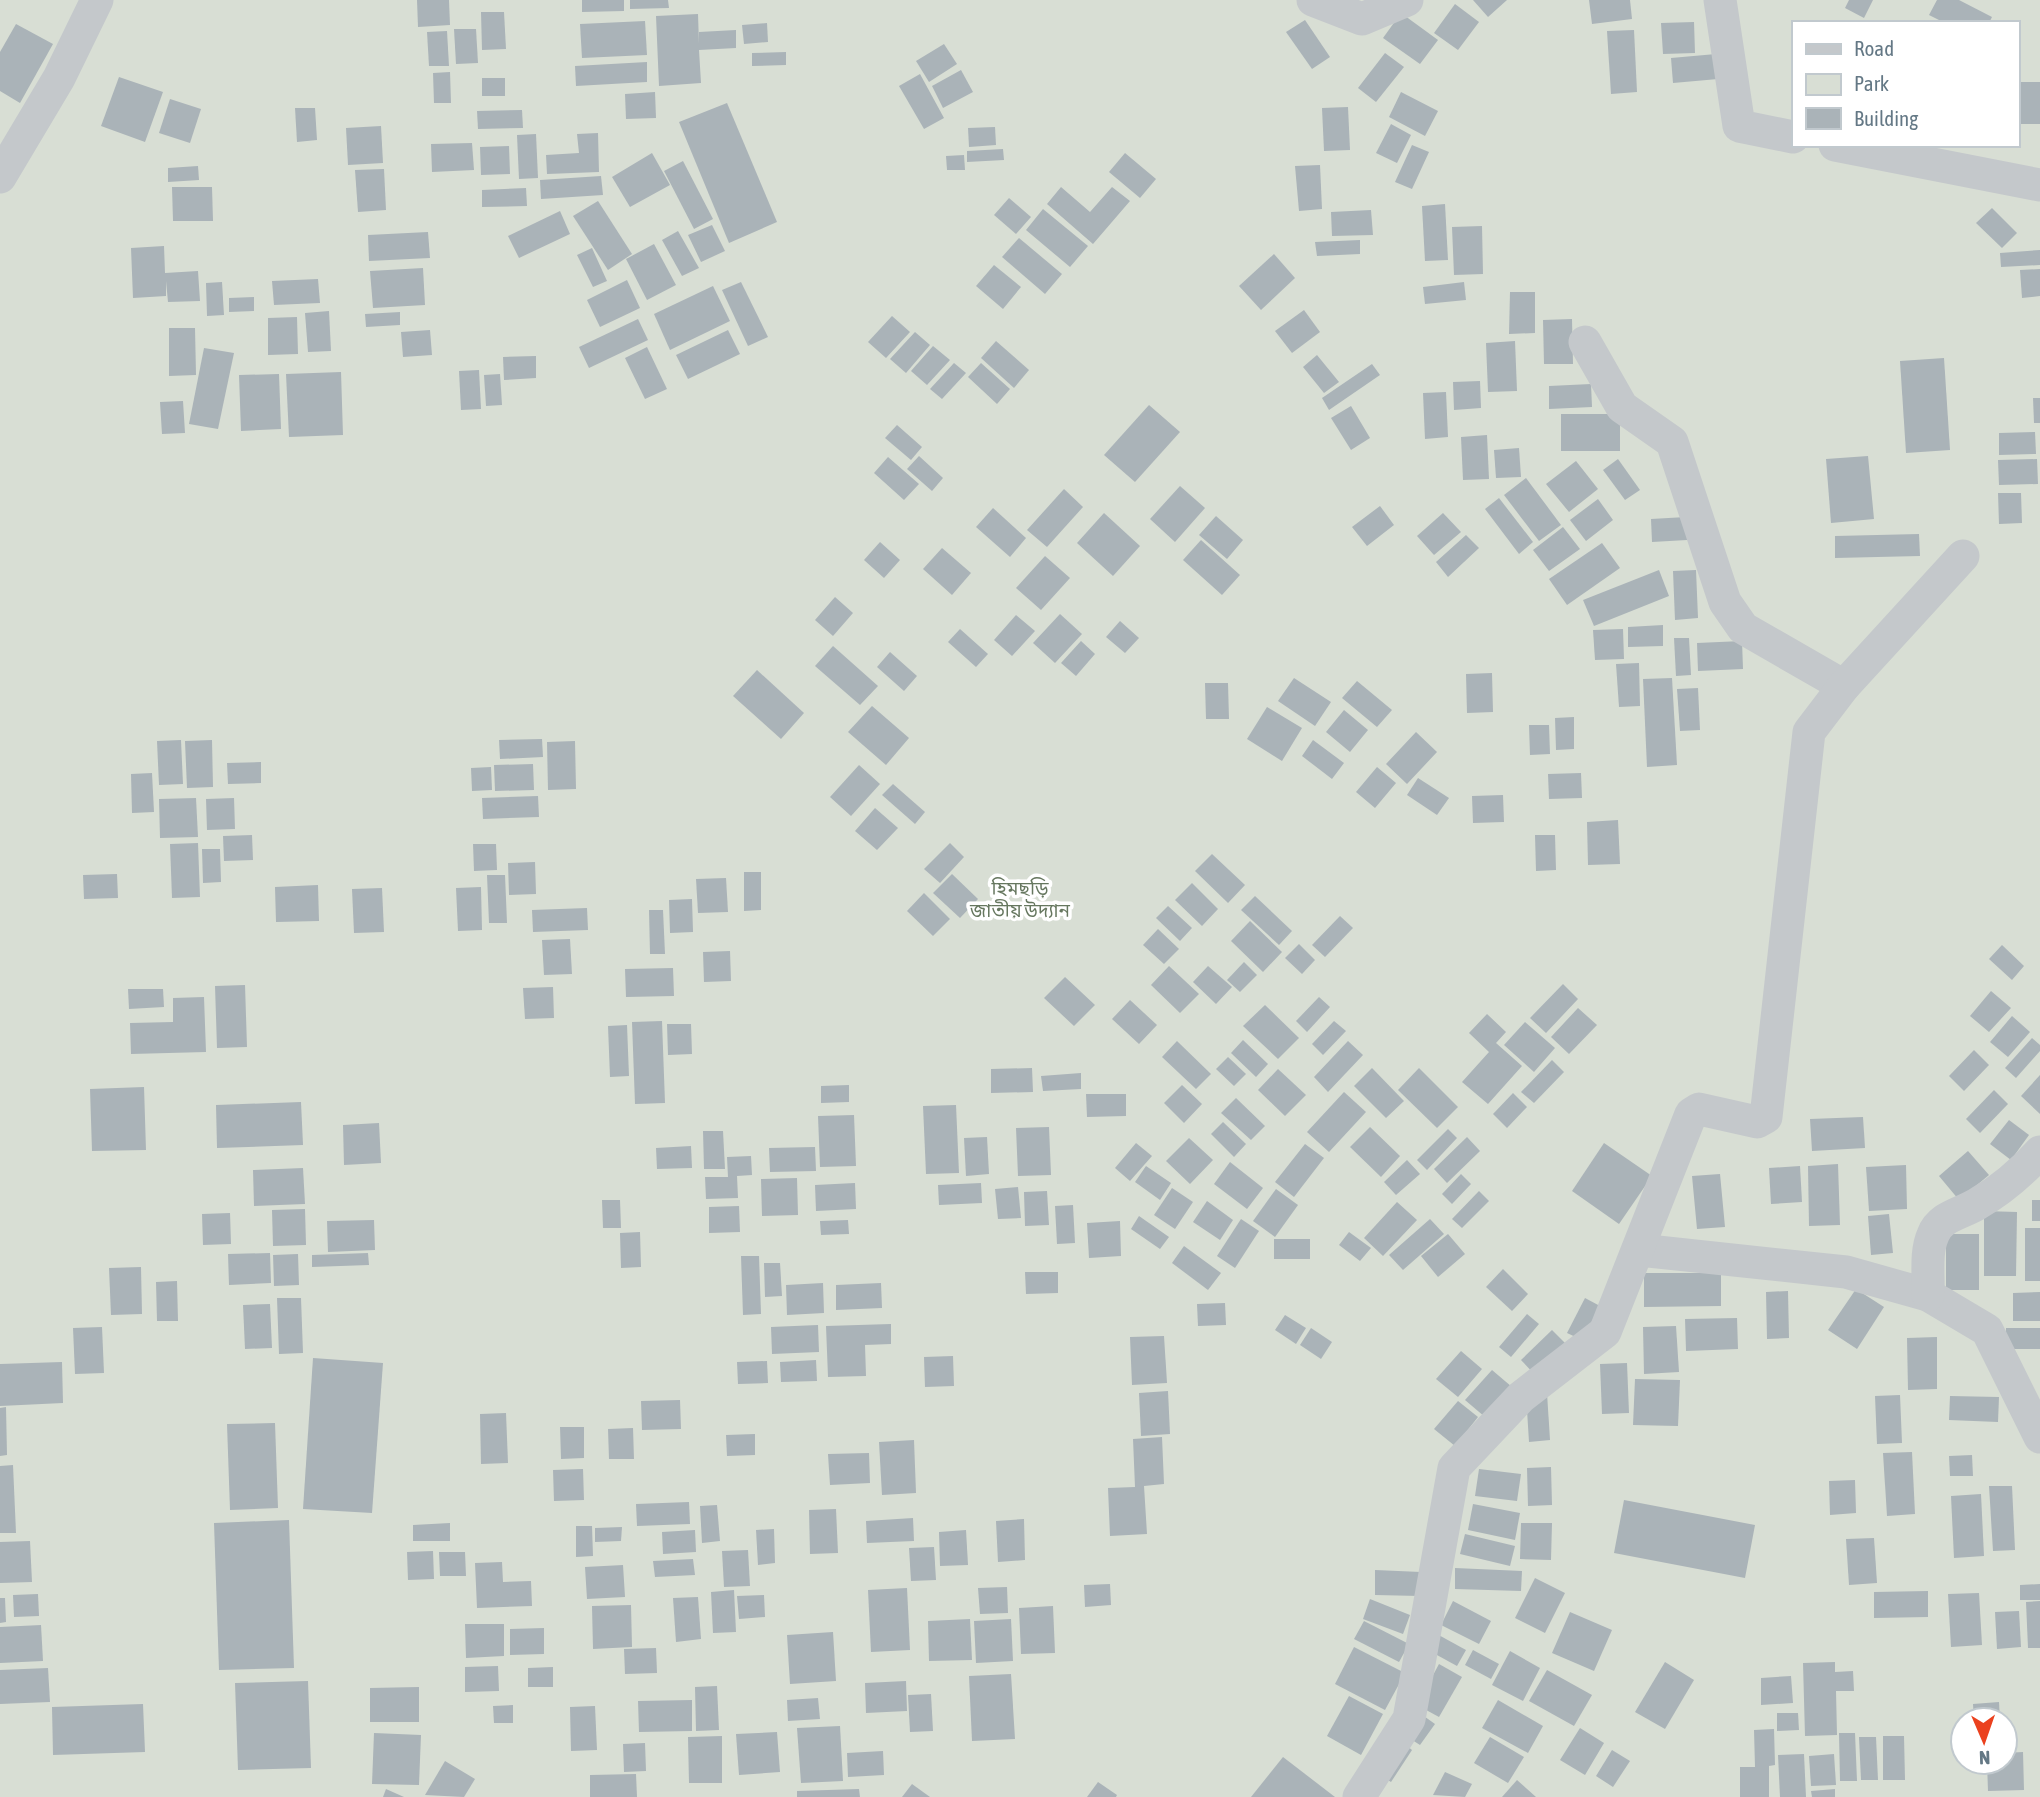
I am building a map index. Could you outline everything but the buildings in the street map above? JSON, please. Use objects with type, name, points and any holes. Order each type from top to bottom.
[{"type":"street","points":[[0,177],[59,78],[97,0]]},
{"type":"street","points":[[1313,0],[1362,19],[1407,0]]},
{"type":"street","points":[[1720,0],[1740,126],[1792,137]]},
{"type":"street","points":[[1845,147],[2040,185]]},
{"type":"street","points":[[1584,342],[1622,407],[1672,442],[1725,602],[1743,628],[1844,686]]},
{"type":"street","points":[[1359,1797],[1409,1719],[1454,1468],[1521,1396],[1605,1332],[1691,1114],[1699,1109],[1757,1122],[1766,1117],[1809,732],[1844,686],[1963,556]]},
{"type":"street","points":[[1928,1295],[1929,1250],[1933,1233],[1942,1220],[1988,1196],[2022,1172],[2040,1152]]},
{"type":"street","points":[[1639,1250],[1846,1272],[1928,1295],[1987,1329],[2040,1437]]},
{"type":"green space","name":"হিমছড়ি জাতীয় উদ্যান","points":[[0,0],[2040,0],[2040,1797],[0,1797]]}]
